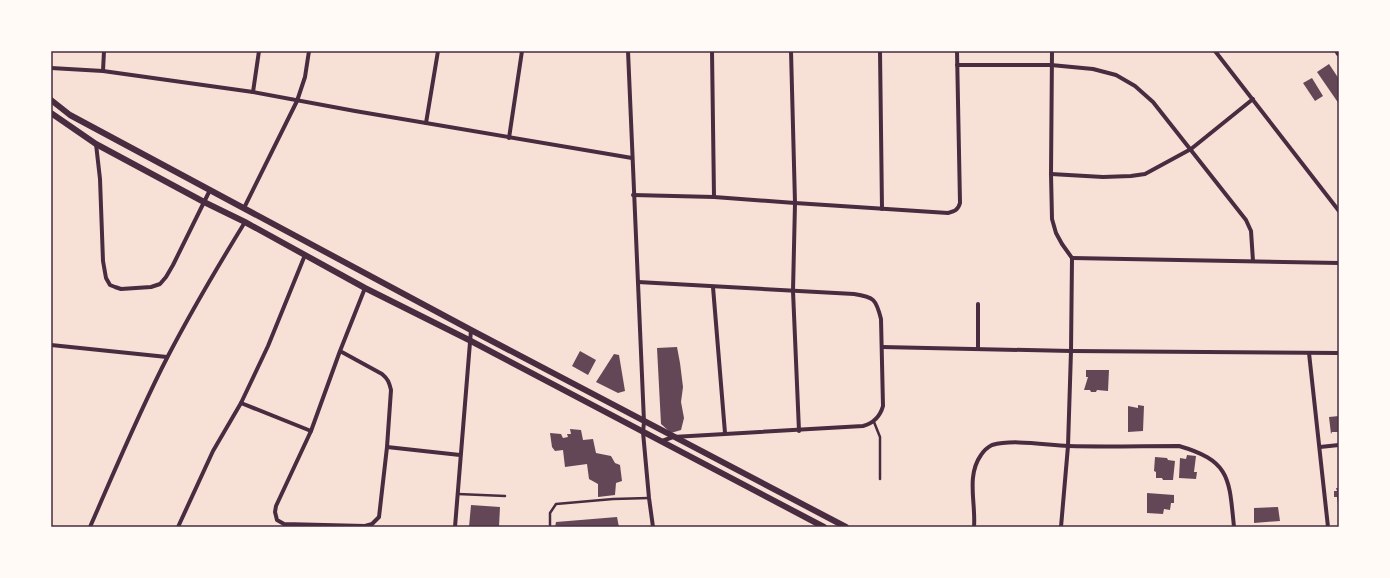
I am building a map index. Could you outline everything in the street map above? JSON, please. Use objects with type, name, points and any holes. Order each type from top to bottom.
[{"type":"street","points":[[103,71],[104,51]]},
{"type":"street","points":[[253,92],[258,51]]},
{"type":"street","points":[[244,208],[297,101],[305,77],[309,51]]},
{"type":"street","points":[[426,123],[438,51]]},
{"type":"street","points":[[509,138],[522,51]]},
{"type":"street","points":[[628,51],[644,422],[643,432],[653,527]]},
{"type":"street","points":[[712,51],[714,197]]},
{"type":"street","points":[[791,51],[795,203],[793,291],[799,431]]},
{"type":"street","points":[[880,51],[882,209]]},
{"type":"street","points":[[633,194],[714,197],[882,209],[948,213],[955,212],[959,208],[960,202],[957,51]]},
{"type":"street","points":[[1052,51],[1050,174],[1052,219],[1056,233],[1072,258],[1068,446],[1061,527]]},
{"type":"street","points":[[1215,51],[1339,211]]},
{"type":"street","points":[[957,65],[1051,65],[1093,69],[1106,71],[1116,75],[1135,86],[1153,102],[1246,220],[1251,231],[1253,261]]},
{"type":"street","points":[[51,68],[103,71],[253,92],[509,138],[632,158]]},
{"type":"street","points":[[1050,174],[1103,177],[1145,174],[1191,149],[1253,99]]},
{"type":"street","points":[[51,100],[70,115],[470,330],[846,527]]},
{"type":"street","points":[[51,113],[96,144],[204,202],[244,222],[365,288],[469,340],[824,527]]},
{"type":"street","points":[[96,144],[101,192],[103,261],[106,278],[110,285],[115,288],[151,287],[160,284],[166,277],[173,264],[210,190]]},
{"type":"street","points":[[90,527],[126,444],[168,357],[244,222]]},
{"type":"street","points":[[178,527],[213,451],[241,404],[268,346],[305,255]]},
{"type":"street","points":[[1072,258],[1339,263]]},
{"type":"street","points":[[638,282],[854,294],[875,301],[878,305],[881,319],[884,406],[874,422],[863,426],[799,431],[725,433],[673,437],[662,441]]},
{"type":"street","points":[[713,287],[725,433]]},
{"type":"street","points":[[340,351],[388,378],[391,390],[387,447],[379,517],[376,522],[365,526],[311,526],[284,524],[277,520],[275,512],[276,506],[311,431],[340,351],[365,288]]},
{"type":"street","points":[[978,304],[978,348]]},
{"type":"street","points":[[455,527],[470,330]]},
{"type":"street","points":[[51,344],[168,357]]},
{"type":"street","points":[[882,347],[1071,351],[1339,353]]},
{"type":"street","points":[[1309,353],[1328,527]]},
{"type":"street","points":[[241,404],[311,431]]},
{"type":"street","points":[[974,527],[974,467],[981,455],[990,446],[1007,443],[1068,446],[1178,446],[1194,451],[1208,458],[1221,469],[1227,478],[1230,490],[1234,527]]},
{"type":"street","points":[[1320,447],[1339,445]]},
{"type":"street","points":[[387,447],[460,455]]},
{"type":"lane","points":[[874,422],[880,437],[880,479]]},
{"type":"lane","points":[[458,494],[506,496]]},
{"type":"lane","points":[[550,527],[550,513],[556,504],[613,499],[649,498]]},
{"type":"building","points":[[1329,64],[1339,79],[1339,104],[1317,72]]},
{"type":"building","points":[[1312,78],[1323,96],[1315,101],[1303,83]]},
{"type":"building","points":[[677,347],[683,387],[681,402],[684,418],[681,430],[671,433],[661,424],[657,348]]},
{"type":"building","points":[[580,351],[596,360],[588,375],[572,366]]},
{"type":"building","points":[[614,354],[619,355],[625,391],[618,393],[596,382]]},
{"type":"building","points":[[1086,370],[1109,370],[1108,391],[1097,390],[1096,392],[1091,392],[1090,390],[1084,390],[1088,377],[1086,377]]},
{"type":"building","points":[[1138,405],[1144,406],[1143,431],[1128,432],[1128,406],[1138,408]]},
{"type":"building","points":[[1339,416],[1339,432],[1332,432],[1331,434],[1329,417]]},
{"type":"building","points":[[570,429],[581,430],[583,440],[593,439],[596,453],[611,456],[615,463],[620,465],[622,481],[616,483],[615,495],[598,497],[598,484],[589,479],[587,464],[565,467],[563,450],[555,451],[552,447],[550,433],[561,434],[563,438],[568,437],[567,434],[571,434]]},
{"type":"building","points":[[1187,455],[1196,456],[1194,472],[1197,472],[1196,479],[1179,478],[1180,458],[1186,459]]},
{"type":"building","points":[[1155,457],[1167,458],[1168,460],[1175,461],[1173,480],[1156,478],[1156,472],[1154,471]]},
{"type":"building","points":[[1336,488],[1339,488],[1339,504],[1337,497],[1334,497],[1334,491],[1337,491]]},
{"type":"building","points":[[1147,493],[1174,495],[1174,503],[1171,503],[1170,510],[1164,509],[1163,514],[1147,513]]},
{"type":"building","points":[[471,505],[500,507],[499,527],[469,527]]},
{"type":"building","points":[[1278,507],[1280,521],[1254,523],[1254,508]]},
{"type":"building","points":[[617,517],[619,527],[555,527],[556,522]]}]
